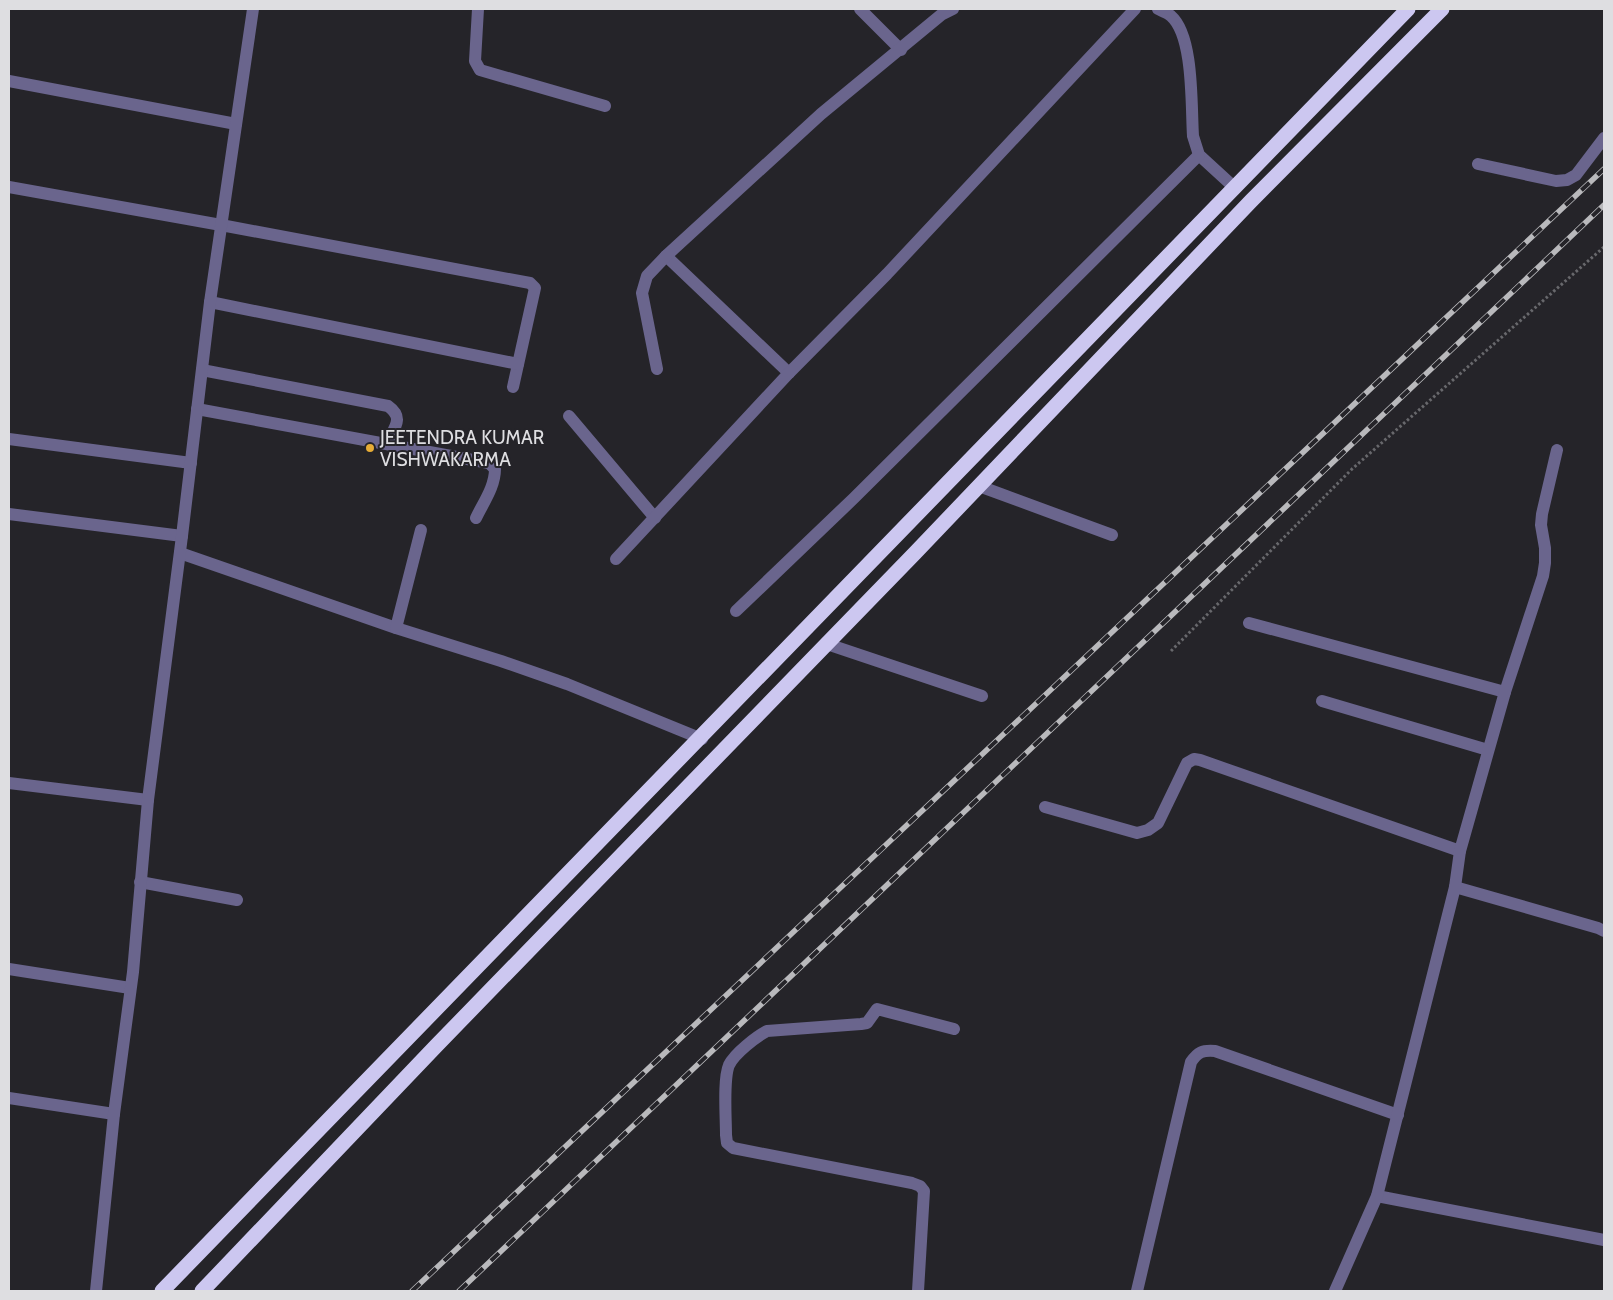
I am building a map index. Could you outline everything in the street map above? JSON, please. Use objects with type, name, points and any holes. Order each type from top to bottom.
[{"type":"highway","points":[[162,1291],[702,739],[1408,9]]},
{"type":"highway","points":[[202,1291],[436,1046],[979,486],[1251,200],[1442,9]]},
{"type":"street","points":[[96,1291],[114,1114],[130,988],[148,800],[210,302],[252,9]]},
{"type":"street","points":[[478,9],[475,61],[480,70],[605,106]]},
{"type":"street","points":[[860,9],[901,50]]},
{"type":"street","points":[[657,369],[642,293],[643,284],[647,276],[666,256],[821,114],[942,16],[954,9]]},
{"type":"street","points":[[616,559],[789,373],[887,274],[1135,9]]},
{"type":"street","points":[[1158,9],[1171,16],[1185,39],[1188,54],[1193,136],[1199,155],[1235,188]]},
{"type":"street","points":[[9,81],[236,124]]},
{"type":"street","points":[[1478,164],[1556,181],[1567,180],[1576,175],[1604,138]]},
{"type":"street","points":[[736,610],[861,491],[1199,155]]},
{"type":"street","points":[[9,187],[530,283],[535,288],[514,387]]},
{"type":"street","points":[[666,256],[789,373]]},
{"type":"street","points":[[210,302],[518,364]]},
{"type":"street","points":[[202,370],[388,406],[396,412],[398,417],[387,444]]},
{"type":"street","points":[[197,409],[489,463],[494,469],[495,477],[476,518]]},
{"type":"street","points":[[569,416],[656,518]]},
{"type":"street","points":[[9,439],[191,463]]},
{"type":"street","points":[[1335,1291],[1377,1196],[1455,888],[1460,851],[1505,692],[1542,576],[1545,563],[1541,525],[1542,514],[1557,450]]},
{"type":"street","points":[[979,486],[1112,535]]},
{"type":"street","points":[[9,514],[182,536]]},
{"type":"street","points":[[396,628],[421,530]]},
{"type":"street","points":[[180,553],[396,628],[567,684],[702,739]]},
{"type":"street","points":[[1249,622],[1505,692]]},
{"type":"street","points":[[827,644],[982,696]]},
{"type":"street","points":[[1322,701],[1488,750]]},
{"type":"street","points":[[1045,807],[1137,832],[1148,830],[1158,823],[1187,763],[1194,759],[1460,851]]},
{"type":"street","points":[[9,783],[148,800]]},
{"type":"street","points":[[140,882],[237,900]]},
{"type":"street","points":[[1455,888],[1604,931]]},
{"type":"street","points":[[9,968],[130,988]]},
{"type":"street","points":[[918,1291],[924,1191],[920,1186],[733,1148],[727,1143],[726,1135],[727,1074],[734,1057],[758,1035],[767,1031],[867,1023],[877,1009],[954,1029]]},
{"type":"street","points":[[1137,1291],[1191,1062],[1197,1053],[1204,1050],[1215,1051],[1398,1114]]},
{"type":"street","points":[[9,1098],[114,1114]]},
{"type":"street","points":[[1377,1196],[1604,1240]]},
{"type":"path","points":[[1171,651],[1352,469],[1604,247]]},
{"type":"railway","points":[[412,1291],[1604,169]]},
{"type":"railway","points":[[459,1291],[1604,205]]},
{"type":"place","name":"JEETENDRA KUMAR VISHWAKARMA","points":[[370,448]]}]
